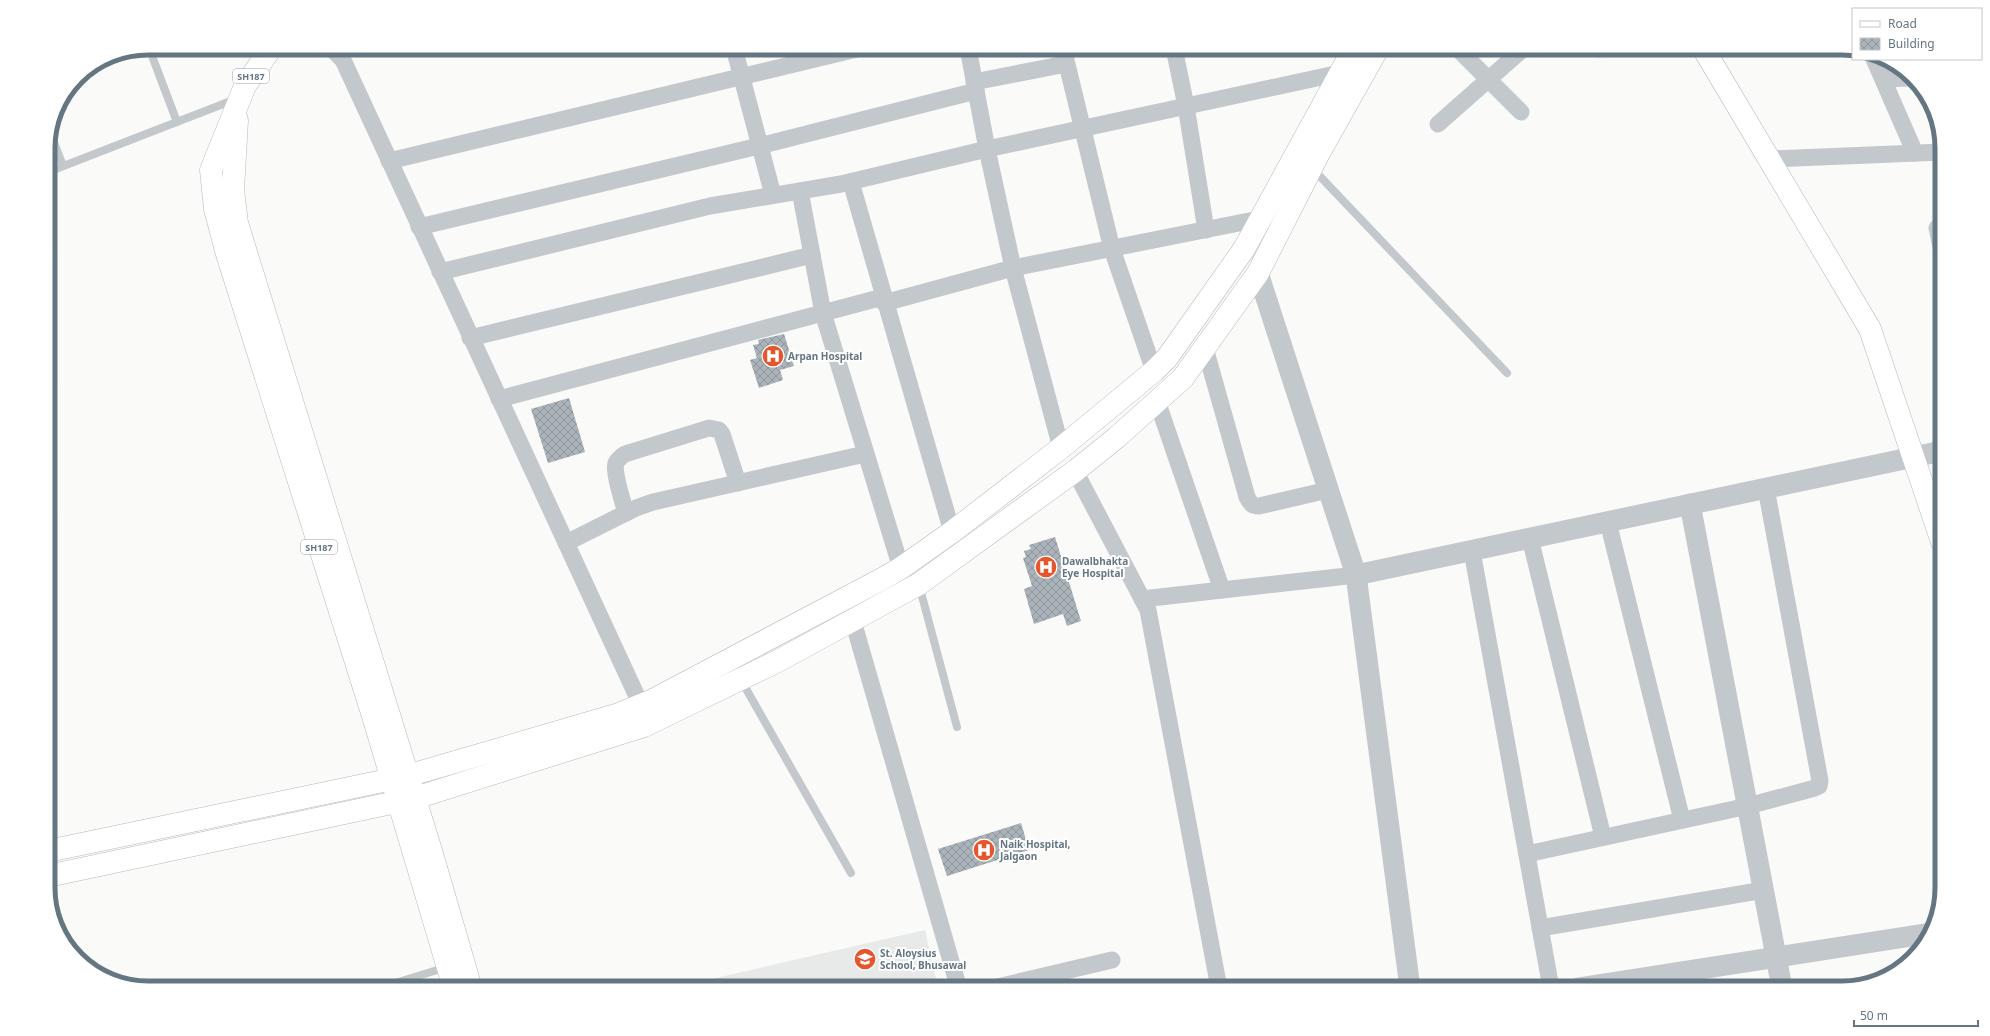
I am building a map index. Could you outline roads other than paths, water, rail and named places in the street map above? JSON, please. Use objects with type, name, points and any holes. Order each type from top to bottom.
[{"type":"main road","name":"SH187","points":[[266,55],[245,86],[238,102],[234,207],[236,253],[399,777],[452,981]]},
{"type":"main road","points":[[55,849],[399,777],[619,714],[641,705],[901,568],[952,532],[1061,448],[1154,371],[1167,358],[1244,249],[1259,219],[1350,55]]},
{"type":"main road","points":[[55,875],[406,801],[644,726],[740,680],[853,621],[919,584],[1075,471],[1116,438],[1183,378],[1258,273],[1312,168],[1374,55]]},
{"type":"main road","points":[[1707,55],[1870,329],[1913,457],[1935,513]]},
{"type":"main road","name":"SH187","points":[[406,801],[469,981]]},
{"type":"main road","points":[[150,829],[156,853]]},
{"type":"street","points":[[338,55],[343,60],[470,338],[641,705]]},
{"type":"street","points":[[736,55],[773,195]]},
{"type":"street","points":[[389,161],[832,55]]},
{"type":"street","points":[[969,55],[987,149],[1013,268],[1061,448]]},
{"type":"street","points":[[1175,55],[1186,106],[1206,230]]},
{"type":"street","points":[[1464,55],[1490,79],[1521,112]]},
{"type":"street","points":[[1438,124],[1516,55]]},
{"type":"street","points":[[419,227],[759,146],[975,86],[1064,56],[1112,249],[1154,371]]},
{"type":"street","points":[[1875,61],[1915,153]]},
{"type":"street","points":[[440,272],[710,206],[851,182],[1081,128],[1340,73]]},
{"type":"street","points":[[1882,79],[1903,78]]},
{"type":"street","points":[[1769,159],[1935,152]]},
{"type":"street","points":[[851,182],[952,532]]},
{"type":"street","points":[[800,191],[823,313],[901,568]]},
{"type":"street","points":[[499,399],[823,313],[884,300],[1013,268],[1259,219]]},
{"type":"street","points":[[470,338],[812,255]]},
{"type":"street","points":[[1258,273],[1356,575],[1409,981]]},
{"type":"street","points":[[1205,348],[1247,497],[1250,502],[1254,506],[1258,506],[1328,490]]},
{"type":"street","points":[[1157,401],[1222,590]]},
{"type":"street","points":[[626,513],[616,470],[616,463],[620,458],[625,454],[709,428],[720,430],[738,483]]},
{"type":"street","points":[[1142,599],[1356,575],[1935,452]]},
{"type":"street","points":[[566,543],[626,513],[653,502],[865,454]]},
{"type":"street","points":[[1075,471],[1148,610],[1219,981]]},
{"type":"street","points":[[1527,854],[1748,806],[1819,786],[1820,780],[1766,488]]},
{"type":"street","points":[[1690,504],[1781,981]]},
{"type":"street","points":[[1608,522],[1682,820]]},
{"type":"street","points":[[1530,538],[1603,837]]},
{"type":"street","points":[[1472,551],[1550,981]]},
{"type":"street","points":[[853,621],[958,981]]},
{"type":"street","points":[[1540,928],[1764,890]]},
{"type":"street","points":[[1652,981],[1776,957],[1922,934]]},
{"type":"street","points":[[1023,981],[1112,960]]},
{"type":"lane","points":[[152,55],[177,122]]},
{"type":"lane","points":[[55,169],[177,122],[238,102]]},
{"type":"lane","points":[[55,145],[63,166]]},
{"type":"lane","points":[[1312,168],[1507,373]]},
{"type":"lane","points":[[919,584],[957,727]]},
{"type":"lane","points":[[740,680],[851,873]]},
{"type":"lane","points":[[401,981],[447,966]]},
{"type":"place","name":"Arpan Hospital","points":[[773,356]]},
{"type":"place","name":"Dawalbhakta Eye Hospital","points":[[1046,567]]},
{"type":"place","name":"Naik Hospital, Jalgaon","points":[[984,850]]},
{"type":"place","name":"St. Aloysius School, Bhusawal","points":[[865,959]]}]
